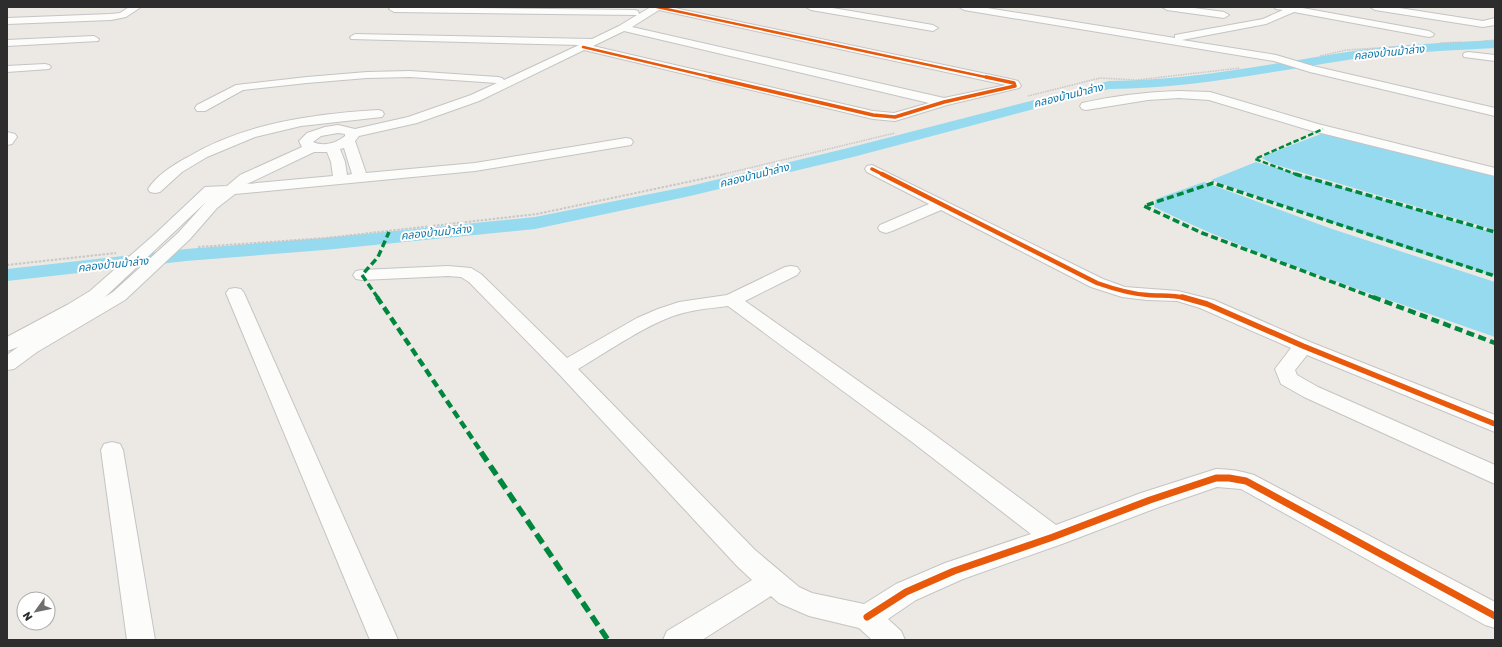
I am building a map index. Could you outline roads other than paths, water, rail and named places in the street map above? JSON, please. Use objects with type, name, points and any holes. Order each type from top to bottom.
[{"type":"street","points":[[7,21],[111,17],[123,15],[136,7]]},
{"type":"street","points":[[294,123],[311,141],[332,146],[348,135],[460,97],[498,80],[585,44],[623,28],[658,7],[1010,82],[1014,83],[1015,86],[944,102],[895,117],[873,115],[585,44],[355,37]]},
{"type":"street","points":[[812,7],[933,28]]},
{"type":"street","points":[[964,7],[1048,16]]},
{"type":"street","points":[[985,7],[1048,16],[1186,43],[1276,58],[1310,69],[1495,112]]},
{"type":"street","points":[[1167,7],[1224,15]]},
{"type":"street","points":[[1279,7],[1429,34]]},
{"type":"street","points":[[1375,7],[1477,23],[1492,23],[1495,21]]},
{"type":"street","points":[[1171,39],[1266,21],[1294,9]]},
{"type":"street","points":[[394,10],[640,10]]},
{"type":"street","points":[[311,120],[330,130],[348,135],[412,120],[468,101],[585,44],[640,10]]},
{"type":"street","points":[[623,28],[944,102]]},
{"type":"street","points":[[7,43],[94,39]]},
{"type":"street","points":[[1468,55],[1495,58]]},
{"type":"street","points":[[7,69],[45,67]]},
{"type":"street","points":[[200,108],[240,87],[307,80],[367,75],[410,74],[498,80]]},
{"type":"street","points":[[1086,106],[1132,96],[1193,94],[1210,96],[1314,126],[1495,172]]},
{"type":"street","points":[[155,189],[180,167],[225,144],[258,132],[311,120],[378,114]]},
{"type":"street","points":[[7,364],[30,348],[119,296],[184,236],[212,205],[245,178],[330,130]]},
{"type":"street","points":[[348,135],[361,178]]},
{"type":"street","points":[[7,136],[10,138],[7,141]]},
{"type":"street","points":[[7,345],[74,309],[96,295],[161,237],[210,190],[258,161],[311,141]]},
{"type":"street","points":[[210,190],[230,190],[475,167],[626,142]]},
{"type":"street","points":[[332,146],[338,162],[341,180]]},
{"type":"street","points":[[872,169],[1097,283],[1122,292],[1147,295],[1178,296],[1207,304],[1303,346],[1495,424]]},
{"type":"street","points":[[886,228],[942,204]]},
{"type":"street","points":[[362,275],[415,271],[465,272],[475,278],[565,368],[746,558],[789,595],[809,604],[867,617],[891,640]]},
{"type":"street","points":[[565,368],[644,322],[679,308],[732,300],[791,271]]},
{"type":"street","points":[[235,293],[384,640]]},
{"type":"street","points":[[732,300],[920,436],[1053,537]]},
{"type":"street","points":[[1303,346],[1285,369],[1288,379],[1311,392],[1495,474]]},
{"type":"street","points":[[112,450],[141,640]]},
{"type":"street","points":[[867,617],[906,592],[954,571],[1053,537],[1150,500],[1216,478],[1229,478],[1246,481],[1495,616]]},
{"type":"street","points":[[690,637],[773,581]]},
{"type":"water","points":[[1326,132],[1495,175],[1495,230],[1273,164],[1262,158],[1268,154]]},
{"type":"water","points":[[1256,162],[1495,233],[1495,276],[1416,252],[1211,180]]},
{"type":"water","points":[[1204,182],[1332,229],[1495,282],[1495,337],[1280,261],[1195,226],[1154,207],[1156,199]]},
{"type":"waterway","name":"คลองบ้านม้าล่าง","points":[[7,275],[186,255],[324,244],[535,223],[690,191],[847,153],[1109,85],[1144,85],[1297,65],[1385,51],[1495,44]]}]
